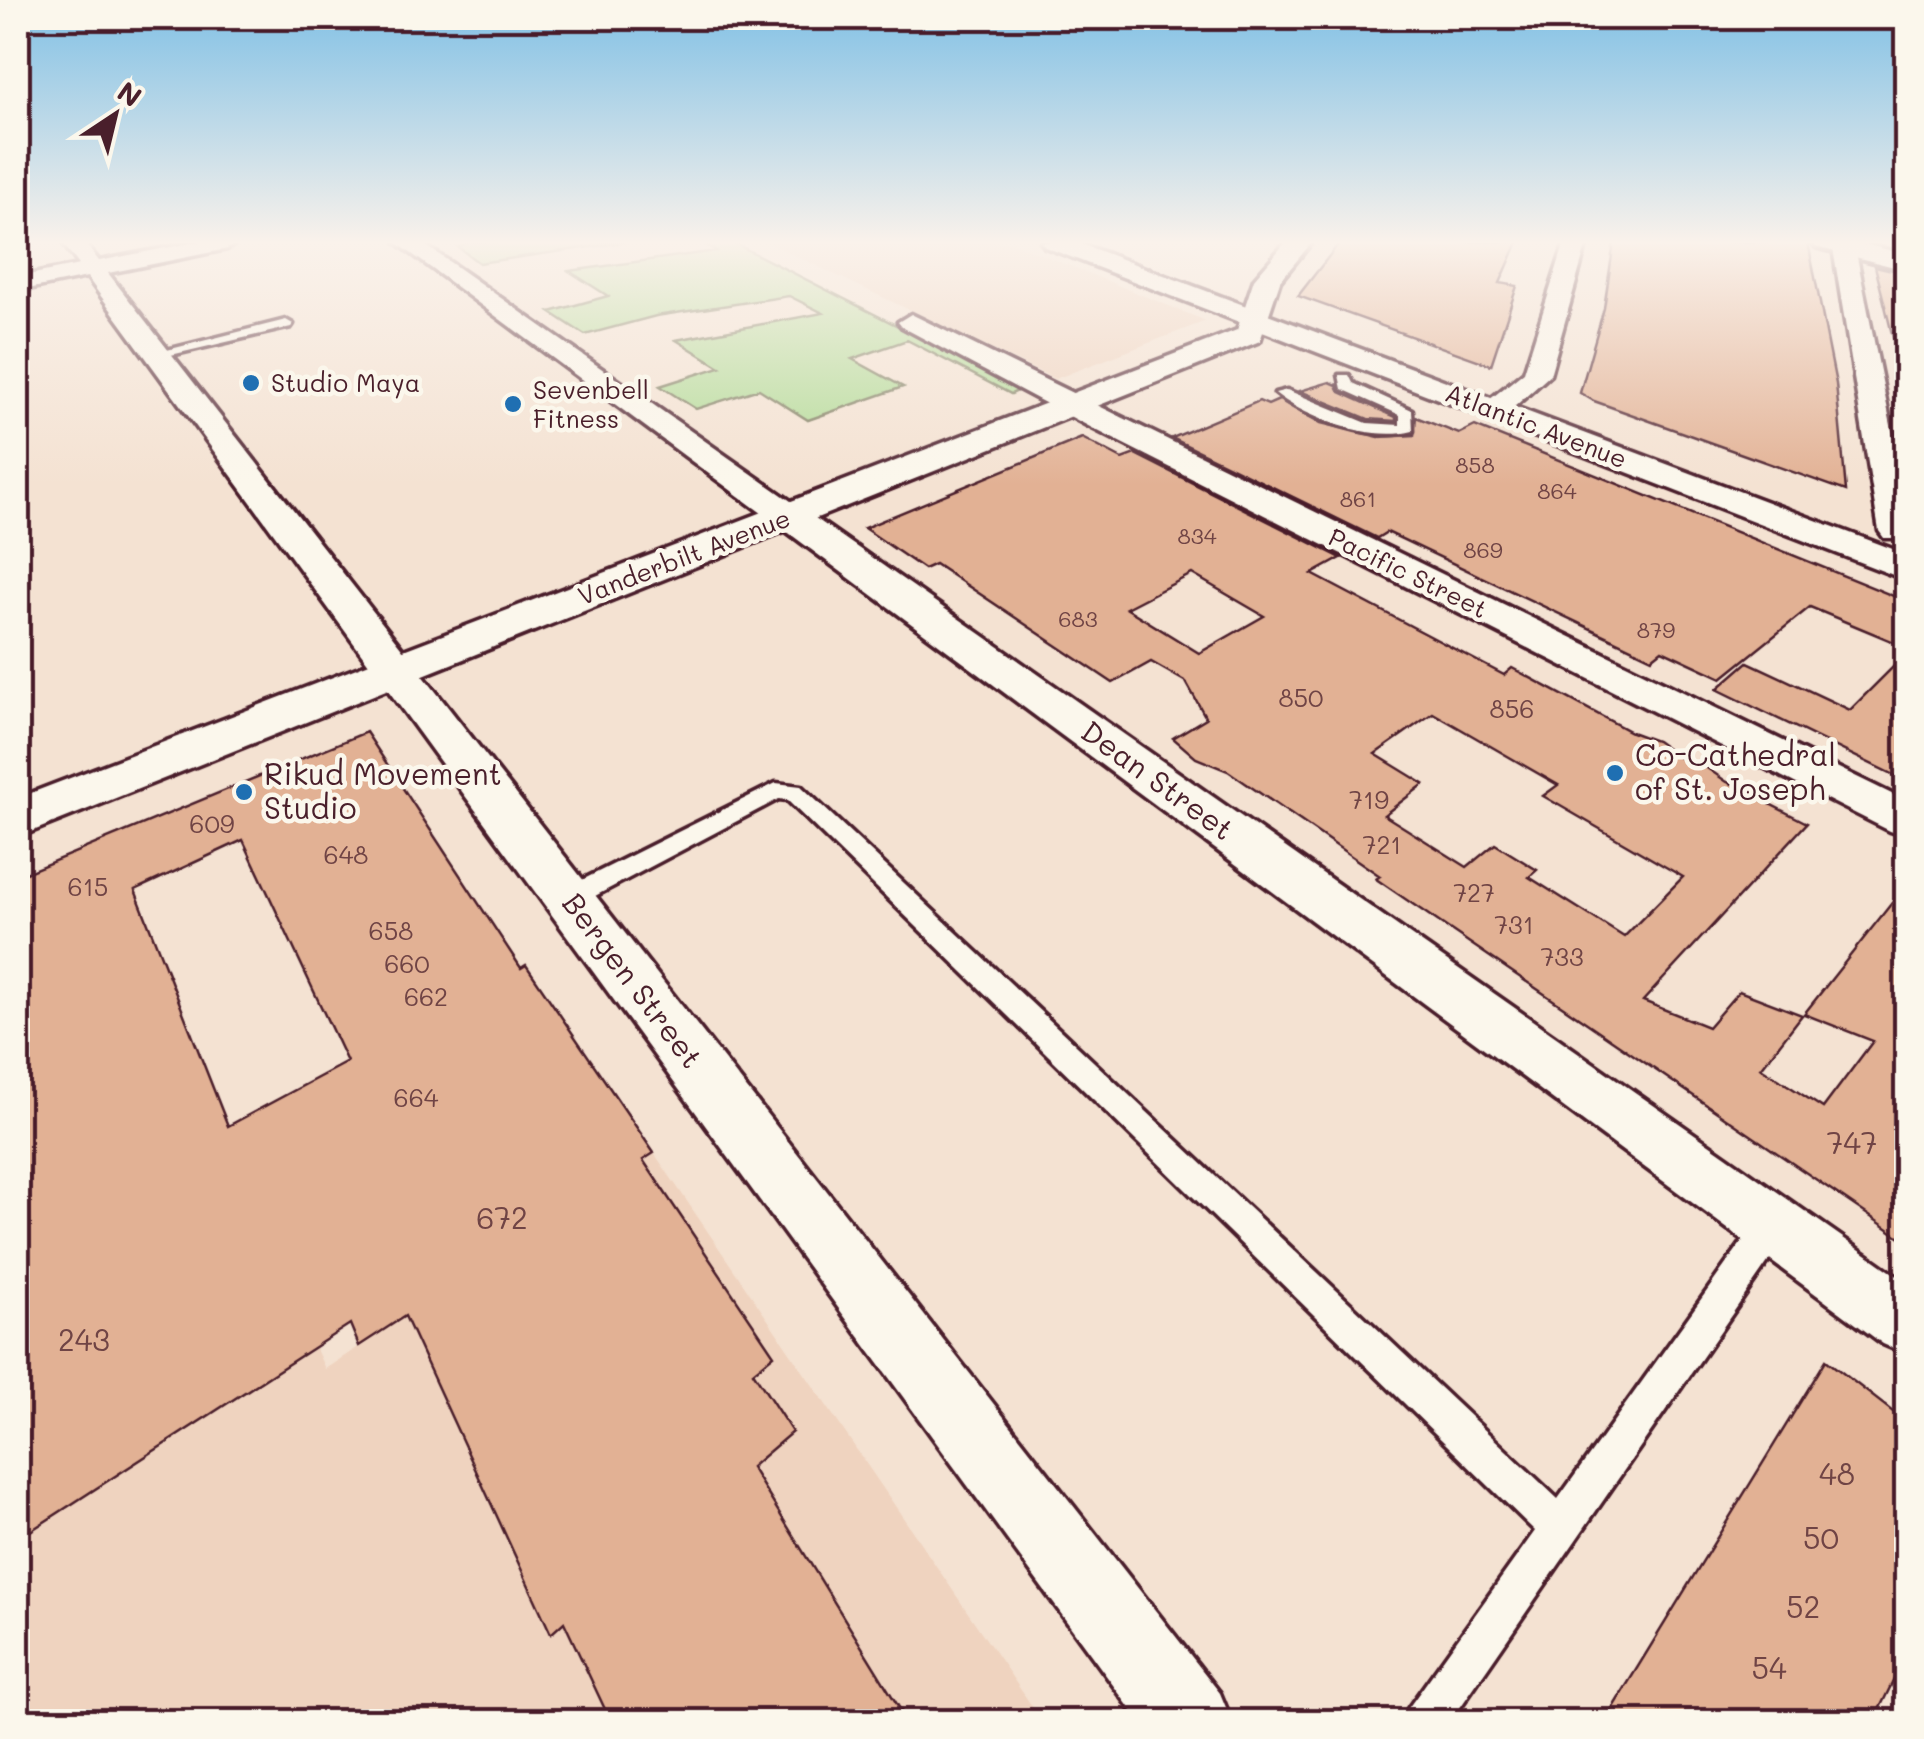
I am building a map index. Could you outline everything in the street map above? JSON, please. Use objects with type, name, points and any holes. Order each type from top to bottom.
[{"type":"main road","name":"Vanderbilt Avenue","points":[[18,818],[1250,336],[1254,323]]},
{"type":"main road","name":"Atlantic Avenue","points":[[1296,323],[1504,400],[1901,533]]},
{"type":"main road","name":"Atlantic Avenue","points":[[1504,400],[1906,568]]},
{"type":"street","name":"Bergen Street","points":[[135,323],[1191,1722]]},
{"type":"street","name":"Dean Street","points":[[520,323],[1906,1321]]},
{"type":"street","name":"Pacific Street","points":[[913,323],[1072,406],[1906,820]]},
{"type":"street","points":[[1504,400],[1536,375],[1552,323]]},
{"type":"street","points":[[1855,323],[1901,533]]},
{"type":"lane","points":[[158,354],[286,324]]},
{"type":"lane","points":[[1282,393],[1372,431],[1392,434],[1408,428],[1407,414],[1347,386],[1344,378]]},
{"type":"lane","points":[[570,898],[776,790],[793,792],[1560,1528]]},
{"type":"lane","points":[[1424,1722],[1774,1226]]},
{"type":"shaded area","points":[[937,323],[1200,323],[1055,379]]},
{"type":"shaded area","points":[[654,1153],[1042,1721],[18,1722],[18,1539],[315,1347],[325,1369]]},
{"type":"green space","points":[[567,323],[629,323],[585,335]]},
{"type":"green space","points":[[768,323],[892,323],[1022,389],[1011,394],[907,340],[852,359],[903,387],[808,420],[759,389],[696,409],[660,386],[720,367],[676,340]]},
{"type":"building","points":[[1374,323],[1505,323],[1491,365]]},
{"type":"building","points":[[1600,323],[1824,323],[1836,384],[1846,491],[1594,401],[1580,393]]},
{"type":"building","points":[[1889,323],[1906,323],[1906,341],[1894,342]]},
{"type":"building","points":[[1330,382],[1340,392],[1396,417],[1396,421],[1368,419],[1300,391]]},
{"type":"building","points":[[1279,400],[1321,423],[1379,437],[1414,435],[1416,417],[1459,434],[1475,426],[1906,601],[1906,647],[1810,607],[1722,678],[1662,650],[1652,658],[1387,532],[1377,538],[1172,438],[1259,401],[1268,405]]},
{"type":"building","points":[[1082,438],[1122,459],[1135,454],[1341,558],[1312,574],[1504,675],[1512,668],[1807,823],[1643,1001],[1708,1027],[1739,991],[1802,1015],[1761,1068],[1823,1108],[1873,1041],[1804,1014],[1906,885],[1906,1241],[1376,879],[1380,876],[1228,771],[1196,758],[1173,738],[1206,718],[1186,682],[1151,662],[1113,683],[935,564],[924,569],[864,528]],"holes":[[[1192,574],[1264,616],[1199,653],[1126,608]],[[1433,713],[1558,785],[1543,796],[1683,877],[1624,937],[1529,877],[1537,870],[1495,844],[1467,867],[1384,815],[1424,784],[1375,754]]]},
{"type":"building","points":[[1906,654],[1906,781],[1717,689],[1748,662],[1850,710]]},
{"type":"building","points":[[366,732],[521,968],[526,965],[654,1153],[643,1160],[774,1355],[753,1372],[792,1432],[751,1467],[908,1722],[611,1722],[564,1622],[551,1634],[405,1316],[359,1346],[350,1324],[18,1539],[18,876]],"holes":[[[243,840],[347,1062],[228,1126],[135,890]]]},
{"type":"building","points":[[1826,1360],[1906,1422],[1906,1655],[1873,1722],[1604,1722]]},
{"type":"place","name":"Studio Maya","points":[[251,383]]},
{"type":"place","name":"Sevenbell Fitness","points":[[513,404]]},
{"type":"place","name":"Co-Cathedral of St. Joseph","points":[[1615,773]]},
{"type":"place","name":"Rikud Movement Studio","points":[[244,792]]}]
